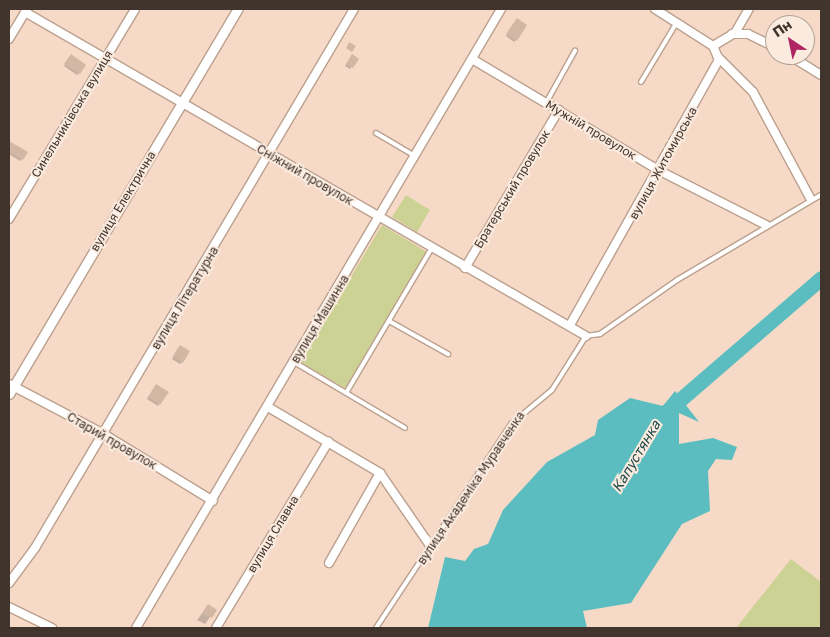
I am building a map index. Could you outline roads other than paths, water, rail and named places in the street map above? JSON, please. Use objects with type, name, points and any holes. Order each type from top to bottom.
[{"type":"street","name":"Синельниківська вулиця","points":[[9,219],[136,9]]},
{"type":"street","name":"вулиця Електрична","points":[[10,388],[238,9]]},
{"type":"street","name":"вулиця Літературна","points":[[9,583],[35,548],[102,433],[272,155],[354,9]]},
{"type":"street","name":"вулиця Машинна","points":[[136,628],[380,218],[501,9]]},
{"type":"street","points":[[655,9],[713,46],[719,60],[752,92],[810,198]]},
{"type":"street","points":[[713,46],[734,33],[749,9]]},
{"type":"street","name":"Сніжний провулок","points":[[26,10],[181,104],[380,218],[431,250],[570,325],[586,336]]},
{"type":"street","points":[[9,39],[26,10]]},
{"type":"street","points":[[734,33],[765,44]]},
{"type":"street","name":"Мужній провулок","points":[[472,59],[660,171],[766,226]]},
{"type":"street","name":"вулиця Житомирська","points":[[570,325],[660,171],[719,60]]},
{"type":"street","points":[[805,65],[821,75]]},
{"type":"street","name":"Братерський провулок","points":[[465,268],[559,110]]},
{"type":"street","name":"Старий провулок","points":[[10,388],[102,433],[213,501]]},
{"type":"street","points":[[268,407],[329,441],[380,474],[431,547]]},
{"type":"street","name":"вулиця Славна","points":[[216,628],[329,441]]},
{"type":"street","points":[[329,563],[380,474]]},
{"type":"street","points":[[9,607],[52,628]]},
{"type":"lane","points":[[641,82],[677,22]]},
{"type":"lane","points":[[546,103],[575,51]]},
{"type":"lane","points":[[376,134],[415,156]]},
{"type":"lane","points":[[586,336],[600,334],[656,293],[810,198],[821,195]]},
{"type":"lane","points":[[346,392],[431,250]]},
{"type":"lane","points":[[389,321],[448,354]]},
{"type":"lane","name":"вулиця Академіка Муравченка","points":[[376,628],[512,424],[552,390],[586,336]]},
{"type":"lane","points":[[294,362],[406,428]]},
{"type":"water","points":[[675,391],[699,422],[679,413],[679,444],[713,438],[737,447],[732,460],[716,459],[708,471],[710,511],[682,524],[631,603],[583,611],[587,628],[428,628],[445,557],[465,561],[474,549],[488,544],[503,510],[547,462],[595,435],[598,420],[630,398],[663,406]]},
{"type":"waterway","name":"Капустянка","points":[[667,411],[821,278]]}]
